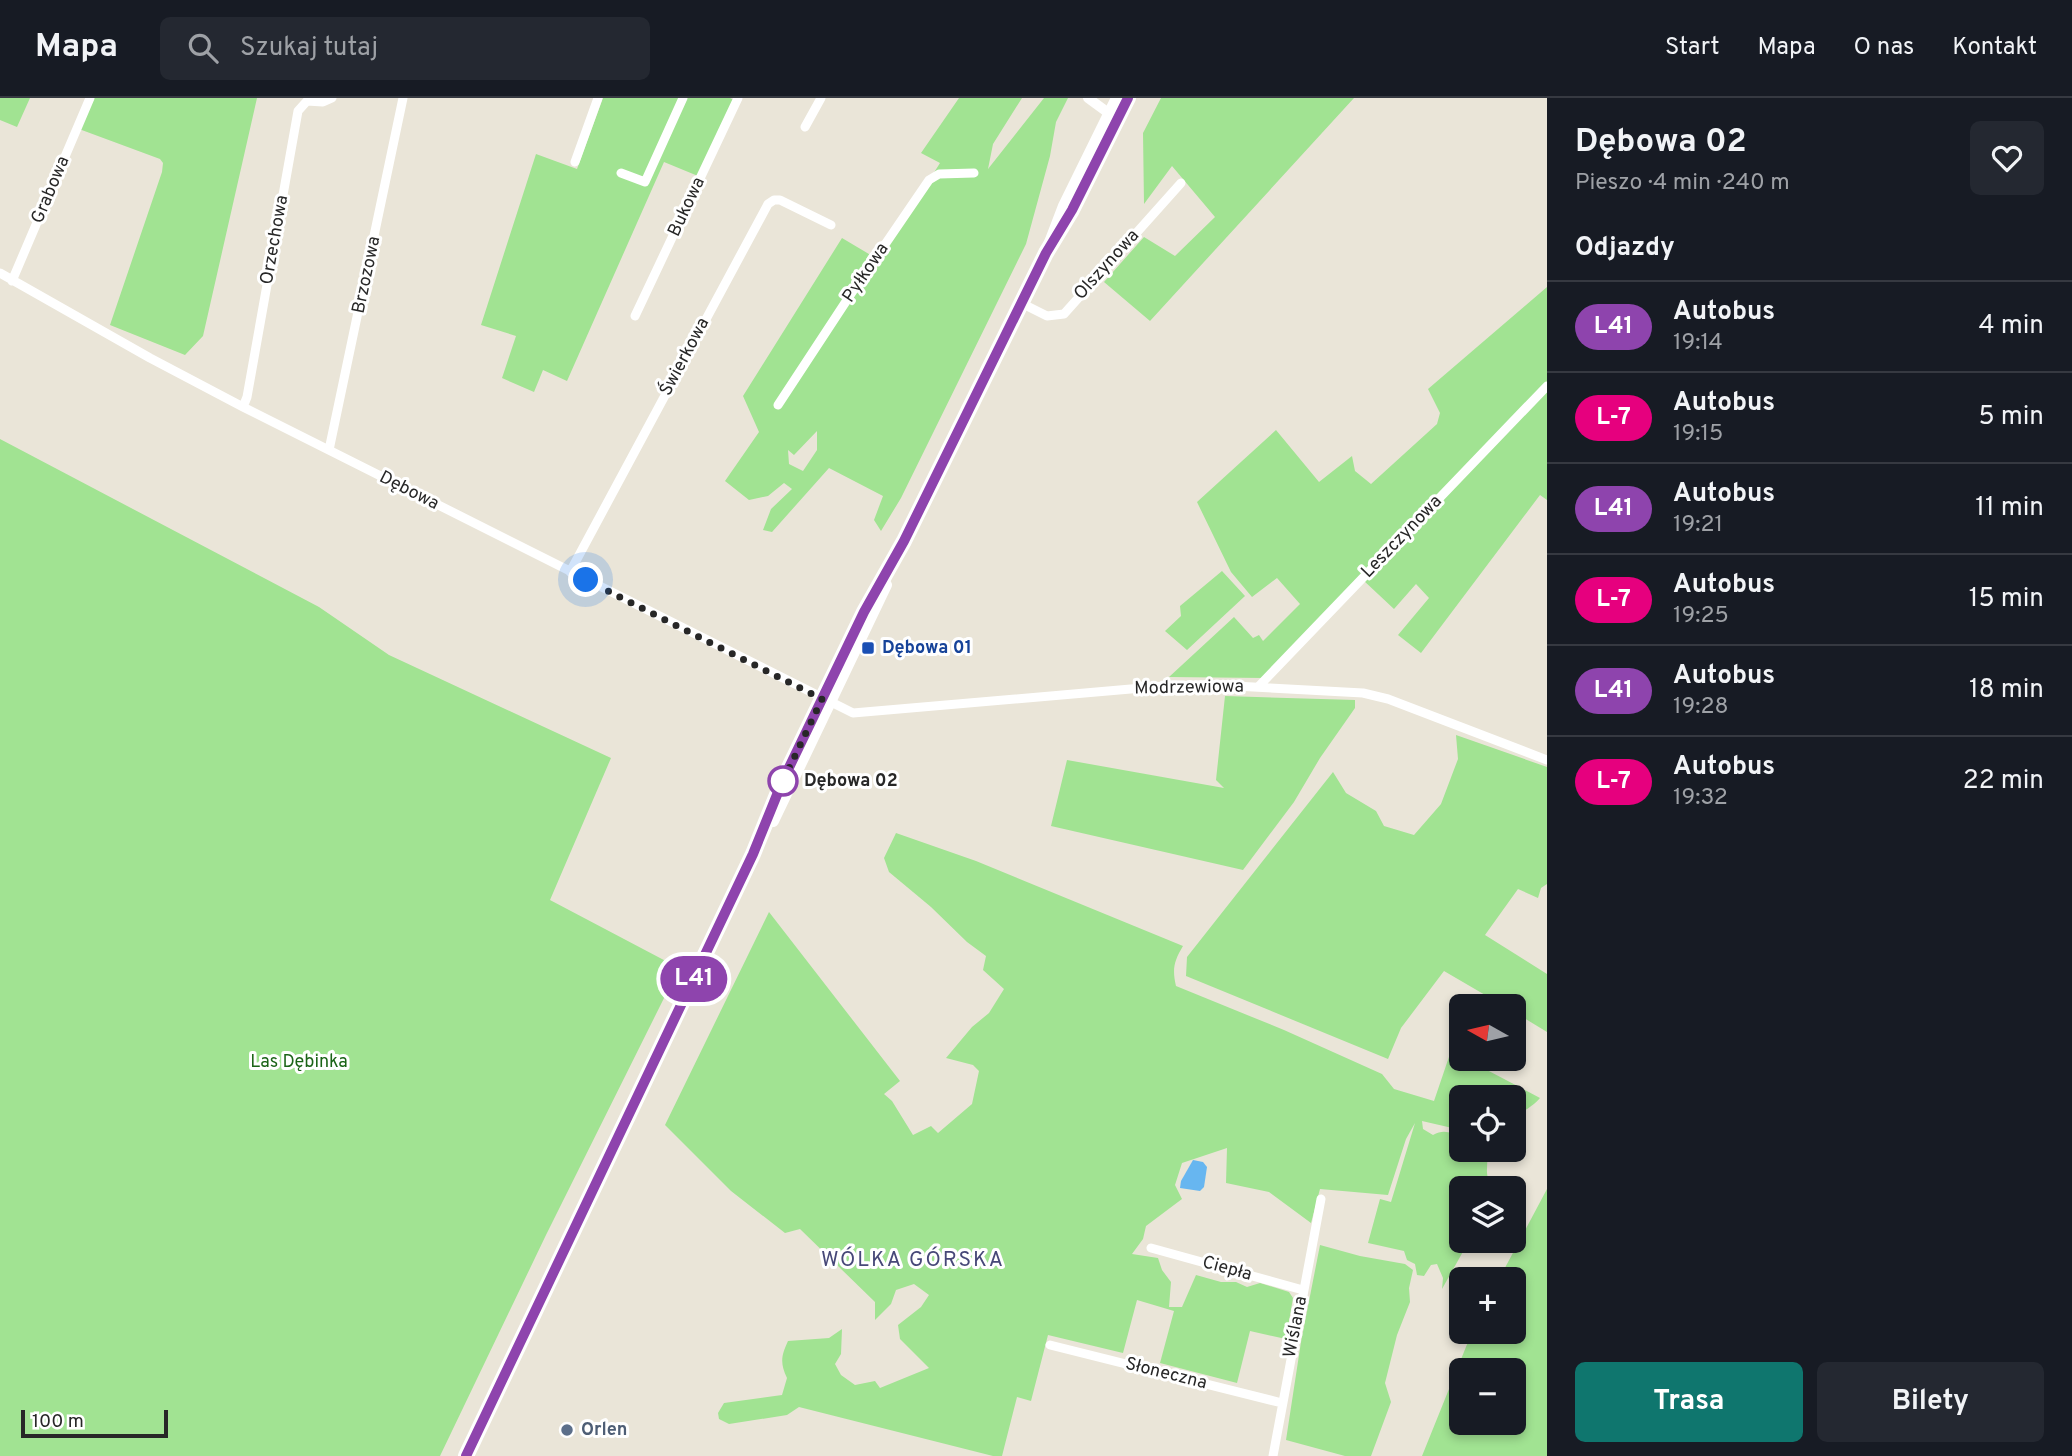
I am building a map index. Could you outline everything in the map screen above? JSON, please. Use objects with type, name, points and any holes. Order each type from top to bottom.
[{"type":"main road","points":[[466,1456],[756,848],[769,811],[826,701],[872,594],[904,541],[1046,253],[1072,210],[1113,117],[1117,98]]},
{"type":"main road","points":[[1113,117],[1128,98]]},
{"type":"street","name":"Grabowa","points":[[12,281],[90,98]]},
{"type":"street","name":"Orzechowa","points":[[243,407],[247,397],[298,111],[307,101],[323,102],[332,98]]},
{"type":"street","name":"Brzozowa","points":[[329,450],[403,98]]},
{"type":"street","points":[[575,162],[598,98]]},
{"type":"street","points":[[621,173],[645,182],[682,98]]},
{"type":"street","name":"Bukowa","points":[[635,316],[738,98]]},
{"type":"street","points":[[806,127],[821,98]]},
{"type":"street","points":[[1088,98],[1113,117]]},
{"type":"street","name":"Pyłkowa","points":[[778,405],[872,258],[886,243],[929,180],[939,174],[974,173]]},
{"type":"street","name":"Olszynowa","points":[[1021,303],[1047,316],[1064,314],[1181,183]]},
{"type":"street","name":"Świerkowa","points":[[570,572],[768,204],[780,200],[831,225]]},
{"type":"street","name":"Dębowa","points":[[0,274],[149,358],[243,407],[826,701]]},
{"type":"street","name":"Leszczynowa","points":[[1258,687],[1547,386]]},
{"type":"street","name":"Modrzewiowa","points":[[826,701],[852,713],[1165,686],[1347,692],[1388,699],[1547,760]]},
{"type":"street","name":"Wiślana","points":[[1273,1456],[1321,1199]]},
{"type":"street","name":"Ciepła","points":[[1151,1248],[1303,1290]]},
{"type":"street","name":"Słoneczna","points":[[1049,1345],[1282,1403]]},
{"type":"green space","points":[[0,98],[30,98],[17,127],[0,120]]},
{"type":"green space","points":[[93,98],[257,98],[203,336],[185,355],[110,325],[163,163],[160,159],[79,129]]},
{"type":"green space","points":[[603,98],[734,100],[698,176],[664,162],[567,381],[543,370],[534,392],[502,378],[516,336],[481,325],[536,154],[577,169]]},
{"type":"green space","points":[[959,98],[1022,98],[993,144],[988,169],[1044,98],[1068,98],[1056,122],[1050,156],[1026,244],[901,498],[881,531],[874,520],[883,496],[829,468],[772,532],[763,530],[771,509],[792,489],[784,483],[768,496],[749,500],[725,481],[759,432],[743,396],[842,238],[879,260],[940,163],[921,153]],"holes":[[[817,431],[817,450],[803,471],[789,464],[788,450],[794,455]]]},
{"type":"green space","points":[[1161,98],[1354,98],[1150,321],[1104,282],[1144,237],[1175,256],[1215,217],[1172,166],[1144,204],[1143,133]]},
{"type":"green space","points":[[1547,287],[1547,500],[1540,495],[1421,653],[1398,635],[1429,598],[1416,584],[1394,609],[1363,580],[1265,678],[1169,677],[1234,617],[1253,638],[1259,635],[1263,641],[1300,604],[1277,578],[1252,597],[1231,572],[1197,502],[1276,430],[1319,482],[1352,456],[1355,471],[1371,484],[1437,424],[1440,413],[1428,389]]},
{"type":"green space","name":"Las Dębinka","points":[[0,439],[319,607],[389,655],[611,758],[550,900],[679,968],[440,1456],[0,1456]]},
{"type":"green space","points":[[1222,571],[1245,596],[1187,650],[1165,631],[1181,616],[1180,606]]},
{"type":"green space","points":[[1225,696],[1355,700],[1355,708],[1320,758],[1294,802],[1243,870],[1051,826],[1067,760],[1224,788],[1216,780]]},
{"type":"green space","points":[[1456,735],[1547,767],[1547,884],[1541,888],[1538,898],[1518,889],[1485,935],[1547,974],[1547,1032],[1526,1019],[1526,994],[1483,994],[1444,971],[1401,1028],[1388,1059],[1186,976],[1187,957],[1333,772],[1346,793],[1376,811],[1384,826],[1414,835],[1441,804],[1458,759]]},
{"type":"green space","points":[[896,833],[976,861],[1183,946],[1175,965],[1176,986],[1382,1074],[1394,1089],[1434,1101],[1449,1057],[1449,1071],[1489,1071],[1515,1085],[1449,1085],[1449,1127],[1422,1121],[1423,1129],[1433,1135],[1449,1133],[1449,1162],[1487,1162],[1488,1176],[1449,1176],[1449,1253],[1462,1253],[1454,1267],[1449,1267],[1449,1277],[1442,1289],[1443,1278],[1437,1264],[1431,1265],[1424,1276],[1417,1275],[1415,1264],[1407,1260],[1404,1251],[1368,1243],[1380,1199],[1391,1202],[1415,1123],[1406,1139],[1388,1195],[1320,1189],[1311,1223],[1269,1192],[1226,1183],[1227,1148],[1182,1163],[1175,1185],[1182,1199],[1146,1226],[1143,1239],[1132,1254],[1158,1258],[1162,1270],[1171,1282],[1169,1307],[1182,1307],[1196,1275],[1221,1282],[1236,1282],[1247,1287],[1260,1283],[1289,1292],[1293,1298],[1286,1339],[1250,1331],[1237,1383],[1160,1363],[1174,1311],[1137,1300],[1123,1353],[1048,1335],[1031,1401],[1017,1397],[1002,1456],[993,1456],[799,1407],[787,1415],[729,1424],[719,1419],[718,1413],[724,1403],[782,1395],[787,1378],[782,1360],[788,1341],[829,1338],[842,1329],[841,1354],[835,1364],[841,1375],[855,1385],[875,1381],[880,1388],[929,1368],[900,1339],[898,1325],[921,1307],[929,1295],[914,1284],[896,1290],[891,1304],[875,1320],[875,1302],[800,1229],[785,1233],[731,1191],[665,1125],[769,912],[900,1081],[884,1094],[892,1101],[913,1135],[931,1126],[938,1133],[972,1104],[979,1071],[973,1065],[946,1058],[972,1027],[989,1013],[1004,989],[983,970],[986,956],[889,872],[884,858]]},
{"type":"green space","points":[[1526,1091],[1540,1098],[1526,1110]]},
{"type":"green space","points":[[1547,1189],[1547,1456],[1422,1456],[1449,1389],[1449,1435],[1526,1435],[1526,1358],[1462,1358],[1467,1344],[1526,1344],[1526,1267],[1505,1267],[1513,1253],[1526,1253],[1526,1228]]},
{"type":"green space","points":[[1320,1245],[1405,1264],[1413,1270],[1409,1288],[1410,1302],[1397,1335],[1385,1383],[1391,1402],[1371,1456],[1345,1456],[1286,1440]]},
{"type":"water","points":[[1193,1160],[1203,1162],[1207,1167],[1204,1187],[1200,1191],[1180,1188]]},
{"type":"bus line","name":"L41","points":[[466,1456],[753,854],[783,780],[872,594],[904,541],[1046,253],[1072,210],[1128,98]]},
{"type":"place","name":"Dębowa 01","points":[[868,648]]},
{"type":"place","name":"Dębowa 02","points":[[783,781]]},
{"type":"place","name":"Orlen","points":[[567,1430]]},
{"type":"district","name":"WÓLKA GÓRSKA","points":[[913,1260]]},
{"type":"route","points":[[586,580],[822,699],[783,781]]}]
